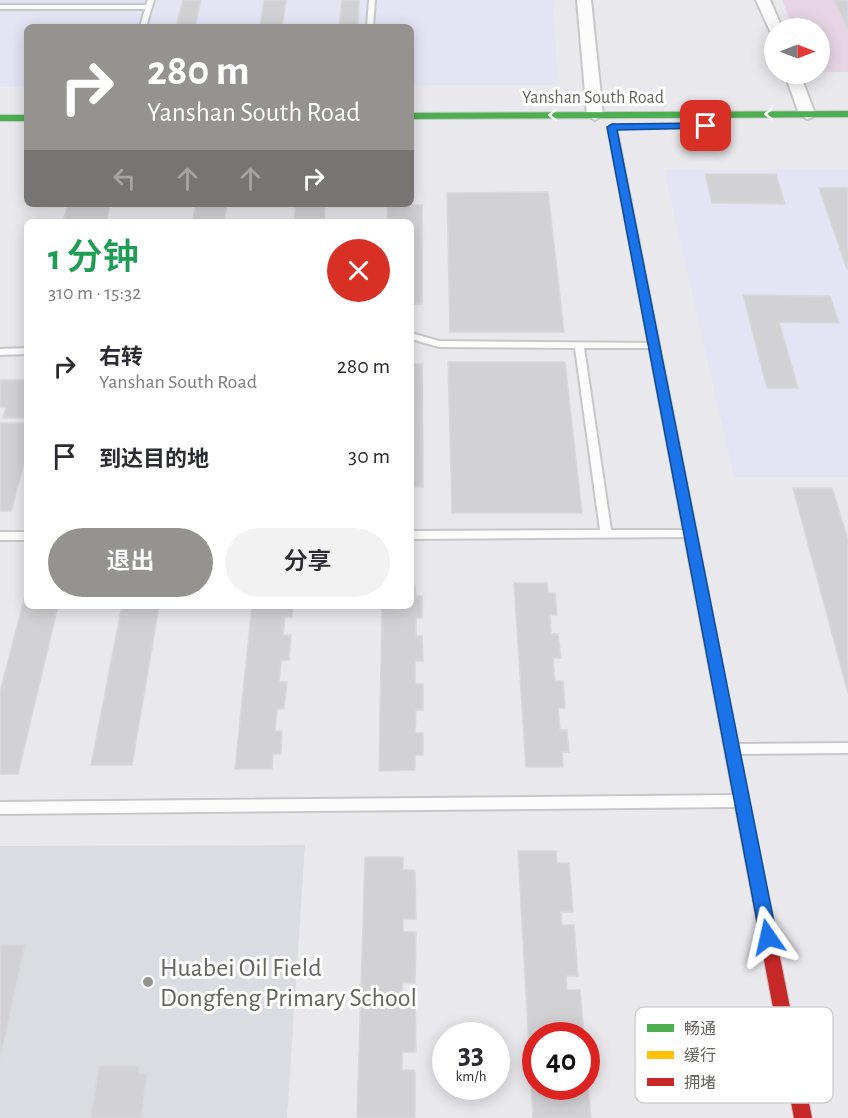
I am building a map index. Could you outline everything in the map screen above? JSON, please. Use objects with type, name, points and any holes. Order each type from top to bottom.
[{"type":"main road","name":"Yanshan South Road","points":[[414,116],[848,114]]},
{"type":"main road","points":[[0,118],[24,118]]},
{"type":"main road","name":"Yanshan South Road","points":[[414,128],[848,126]]},
{"type":"main road","points":[[612,127],[782,1007]]},
{"type":"main road","points":[[0,130],[24,130]]},
{"type":"main road","points":[[800,1103],[803,1118]]},
{"type":"street","points":[[584,0],[595,115]]},
{"type":"street","points":[[764,0],[771,18]]},
{"type":"street","points":[[796,84],[807,114]]},
{"type":"lane","points":[[370,24],[372,0]]},
{"type":"lane","points":[[0,7],[150,4],[144,24]]},
{"type":"lane","points":[[414,337],[439,344],[654,345]]},
{"type":"lane","points":[[579,345],[606,534]]},
{"type":"lane","points":[[0,352],[24,351]]},
{"type":"lane","points":[[414,535],[690,534]]},
{"type":"lane","points":[[0,536],[24,536]]},
{"type":"lane","points":[[732,749],[848,748]]},
{"type":"lane","points":[[0,808],[742,801]]},
{"type":"shaded area","points":[[0,0],[553,0],[558,85],[414,85],[414,24],[24,24],[24,87],[0,87]]},
{"type":"shaded area","points":[[782,0],[848,0],[848,72],[830,72],[830,18],[789,18]]},
{"type":"shaded area","points":[[664,170],[848,170],[848,477],[734,477]]},
{"type":"shaded area","name":"Huabei Oil Field Dongfeng Primary School","points":[[305,845],[287,1118],[0,1118],[0,846]]},
{"type":"building","points":[[183,0],[201,0],[196,24],[177,24]]},
{"type":"building","points":[[264,0],[286,0],[282,24],[260,24]]},
{"type":"building","points":[[342,0],[359,0],[358,24],[339,24]]},
{"type":"building","points":[[834,0],[848,0],[848,30]]},
{"type":"building","points":[[705,174],[776,174],[785,204],[712,203]]},
{"type":"building","points":[[819,188],[848,188],[848,269],[847,269]]},
{"type":"building","points":[[548,192],[564,332],[450,332],[447,193]]},
{"type":"building","points":[[422,205],[422,304],[414,304],[414,219],[387,219],[388,207]]},
{"type":"building","points":[[67,207],[110,207],[107,219],[64,219]]},
{"type":"building","points":[[195,207],[226,207],[224,219],[193,219]]},
{"type":"building","points":[[296,207],[325,207],[324,219],[294,219]]},
{"type":"building","points":[[743,295],[830,296],[839,323],[779,322],[798,388],[767,388]]},
{"type":"building","points":[[448,362],[565,362],[582,513],[452,513]]},
{"type":"building","points":[[414,364],[422,364],[423,487],[414,487]]},
{"type":"building","points":[[0,380],[24,380],[24,418],[3,418],[6,407],[0,407]]},
{"type":"building","points":[[0,423],[24,423],[24,464],[11,511],[0,511]]},
{"type":"building","points":[[793,488],[832,488],[848,540],[848,693]]},
{"type":"building","points":[[514,583],[547,583],[548,593],[555,593],[557,615],[550,615],[551,634],[558,634],[561,658],[553,658],[555,681],[563,681],[565,708],[558,708],[560,730],[567,730],[569,752],[562,752],[563,767],[526,767]]},
{"type":"building","points":[[415,586],[416,596],[422,596],[422,618],[416,618],[416,636],[422,636],[423,661],[415,661],[415,684],[423,684],[423,710],[416,710],[415,733],[423,733],[423,755],[415,755],[415,770],[379,771],[382,609],[414,609]]},
{"type":"building","points":[[24,600],[24,609],[57,609],[18,774],[0,774],[0,692]]},
{"type":"building","points":[[121,609],[158,609],[132,765],[91,765]]},
{"type":"building","points":[[252,609],[293,609],[292,617],[285,617],[283,635],[291,635],[289,660],[281,660],[279,682],[287,682],[284,709],[277,709],[275,731],[282,731],[281,754],[273,754],[272,769],[235,769]]},
{"type":"building","points":[[518,851],[556,851],[557,863],[569,863],[573,912],[561,912],[562,925],[574,925],[578,976],[566,976],[567,990],[580,990],[583,1022],[528,1022]]},
{"type":"building","points":[[365,857],[403,857],[403,870],[415,870],[416,919],[403,919],[403,932],[416,932],[415,983],[402,983],[402,998],[415,998],[416,1052],[402,1052],[402,1070],[415,1070],[415,1118],[357,1118]]},
{"type":"building","points":[[0,945],[25,945],[0,1059]]},
{"type":"building","points":[[99,1066],[139,1066],[138,1073],[147,1073],[141,1118],[91,1118]]},
{"type":"building","points":[[532,1100],[589,1100],[591,1118],[533,1118]]},
{"type":"traffic: fast","points":[[414,116],[848,114]]},
{"type":"traffic: fast","points":[[0,118],[24,118]]},
{"type":"traffic: fast","points":[[612,127],[687,516]]},
{"type":"traffic: slow","points":[[687,516],[760,897]]},
{"type":"traffic: jam","points":[[760,897],[781,1007]]},
{"type":"traffic: jam","points":[[800,1103],[803,1118]]},
{"type":"place","name":"Huabei Oil Field Dongfeng Primary School","points":[[148,982]]},
{"type":"route","points":[[706,126],[612,127],[768,937]]}]
